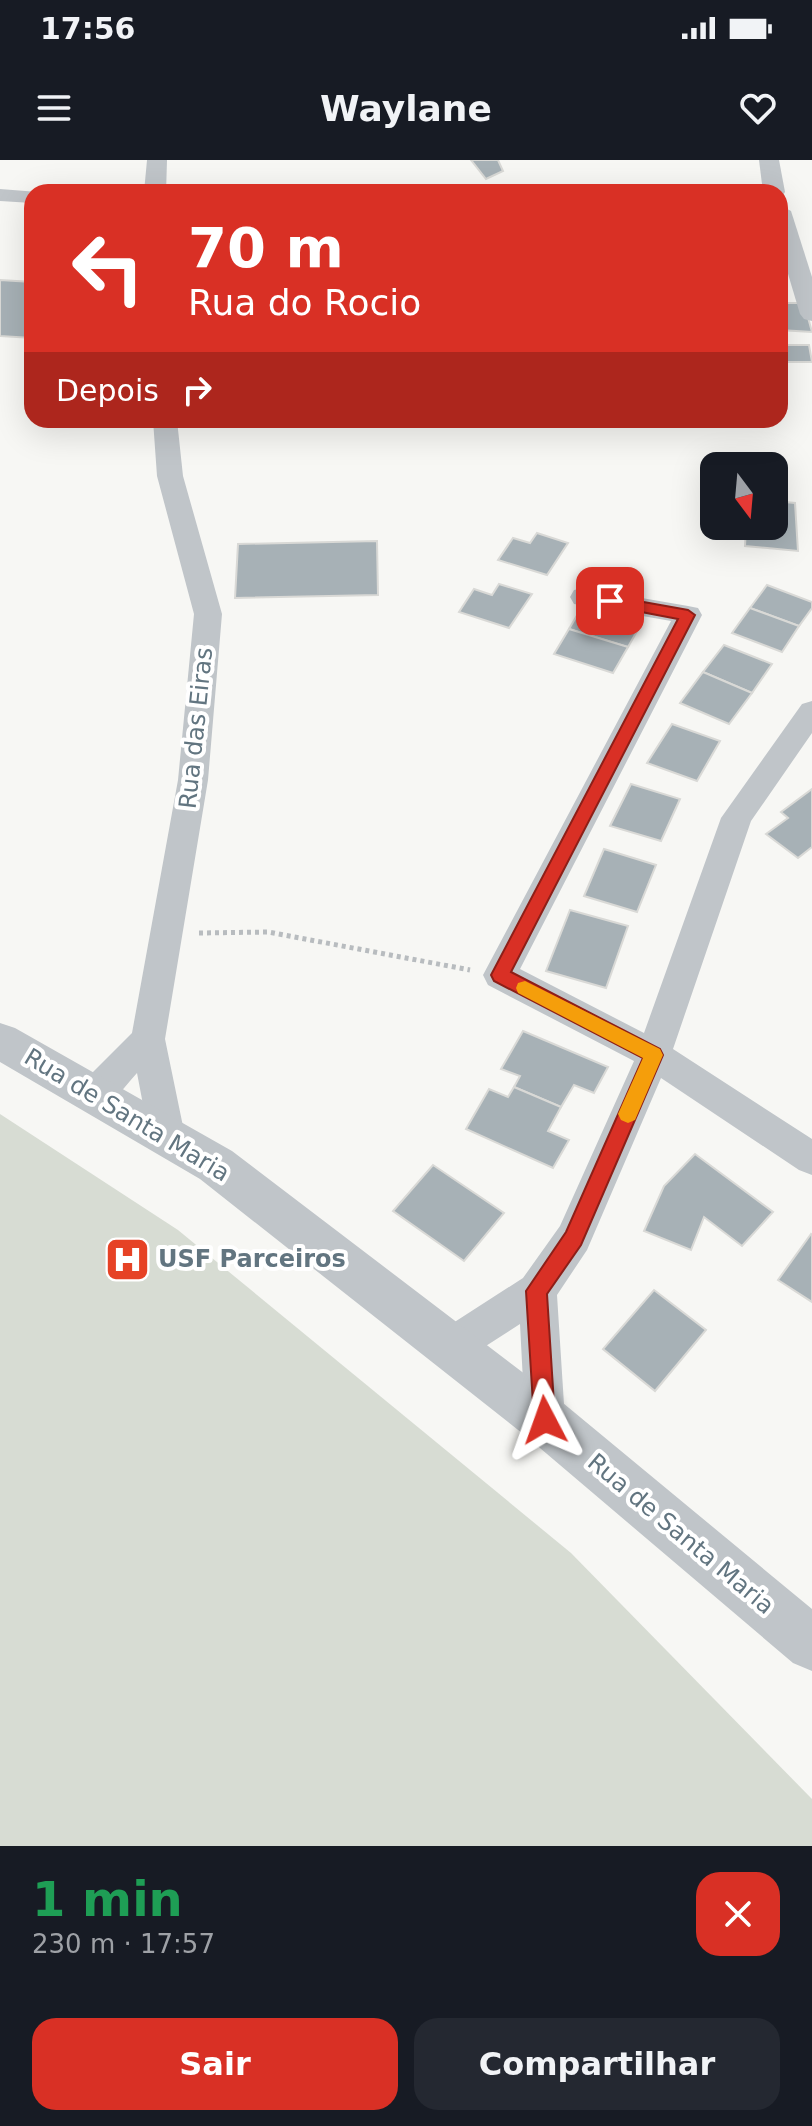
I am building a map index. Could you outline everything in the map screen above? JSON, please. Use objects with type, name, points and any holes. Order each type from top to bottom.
[{"type":"street","points":[[156,184],[157,160]]},
{"type":"street","points":[[769,160],[773,184]]},
{"type":"street","points":[[0,195],[24,196]]},
{"type":"street","points":[[788,237],[812,314]]},
{"type":"street","name":"Rua das Eiras","points":[[166,428],[170,476],[208,614],[193,780],[148,1039],[167,1136]]},
{"type":"street","points":[[584,597],[688,615],[500,975],[654,1055],[812,1159]]},
{"type":"street","points":[[450,1347],[537,1291],[574,1238],[654,1055],[737,818],[812,711]]},
{"type":"street","points":[[94,1095],[148,1039]]},
{"type":"street","name":"Rua de Santa Maria","points":[[0,1041],[216,1165],[545,1420],[812,1644]]},
{"type":"street","points":[[537,1291],[545,1420]]},
{"type":"path","points":[[166,933],[268,932],[500,975]]},
{"type":"shaded area","points":[[0,1114],[178,1230],[571,1553],[812,1799],[812,1846],[0,1846]]},
{"type":"building","points":[[471,160],[498,160],[503,171],[486,179]]},
{"type":"building","points":[[0,280],[24,282],[24,338],[0,336]]},
{"type":"building","points":[[788,303],[804,303],[812,332],[788,330]]},
{"type":"building","points":[[788,345],[809,345],[812,362],[788,362]]},
{"type":"building","points":[[788,502],[795,503],[798,551],[745,546],[745,540],[788,540]]},
{"type":"building","points":[[537,533],[568,543],[547,575],[498,560],[513,538],[530,543]]},
{"type":"building","points":[[377,541],[378,595],[235,598],[238,544]]},
{"type":"building","points":[[499,584],[532,594],[509,628],[459,612],[474,589],[492,595]]},
{"type":"building","points":[[767,585],[812,602],[812,608],[799,626],[750,608]]},
{"type":"building","points":[[582,607],[641,624],[628,647],[569,629]]},
{"type":"building","points":[[750,608],[799,626],[782,652],[732,633]]},
{"type":"building","points":[[569,629],[628,647],[613,673],[554,654]]},
{"type":"building","points":[[724,645],[772,664],[752,693],[703,672]]},
{"type":"building","points":[[703,672],[752,693],[729,724],[680,703]]},
{"type":"building","points":[[672,724],[720,741],[697,781],[647,763]]},
{"type":"building","points":[[631,784],[680,799],[661,841],[610,826]]},
{"type":"building","points":[[812,789],[812,847],[798,858],[766,834],[788,818],[781,812]]},
{"type":"building","points":[[604,849],[656,865],[637,912],[584,896]]},
{"type":"building","points":[[570,910],[628,926],[606,988],[546,971]]},
{"type":"building","points":[[523,1031],[608,1067],[594,1093],[574,1085],[561,1107],[514,1087],[520,1076],[501,1069]]},
{"type":"building","points":[[514,1087],[561,1107],[548,1131],[569,1140],[553,1168],[466,1129],[489,1089],[508,1097]]},
{"type":"building","points":[[695,1154],[773,1212],[742,1246],[704,1217],[691,1250],[644,1231],[664,1186]]},
{"type":"building","points":[[433,1165],[504,1213],[464,1261],[393,1211]]},
{"type":"building","points":[[812,1235],[812,1302],[778,1280]]},
{"type":"building","points":[[654,1290],[706,1330],[655,1391],[603,1349]]},
{"type":"slow traffic","points":[[525,988],[654,1055],[628,1114]]},
{"type":"place","name":"USF Parceiros","points":[[127,1259]]},
{"type":"route","points":[[545,1420],[537,1291],[574,1238],[654,1055],[500,975],[688,615],[610,601]]}]
